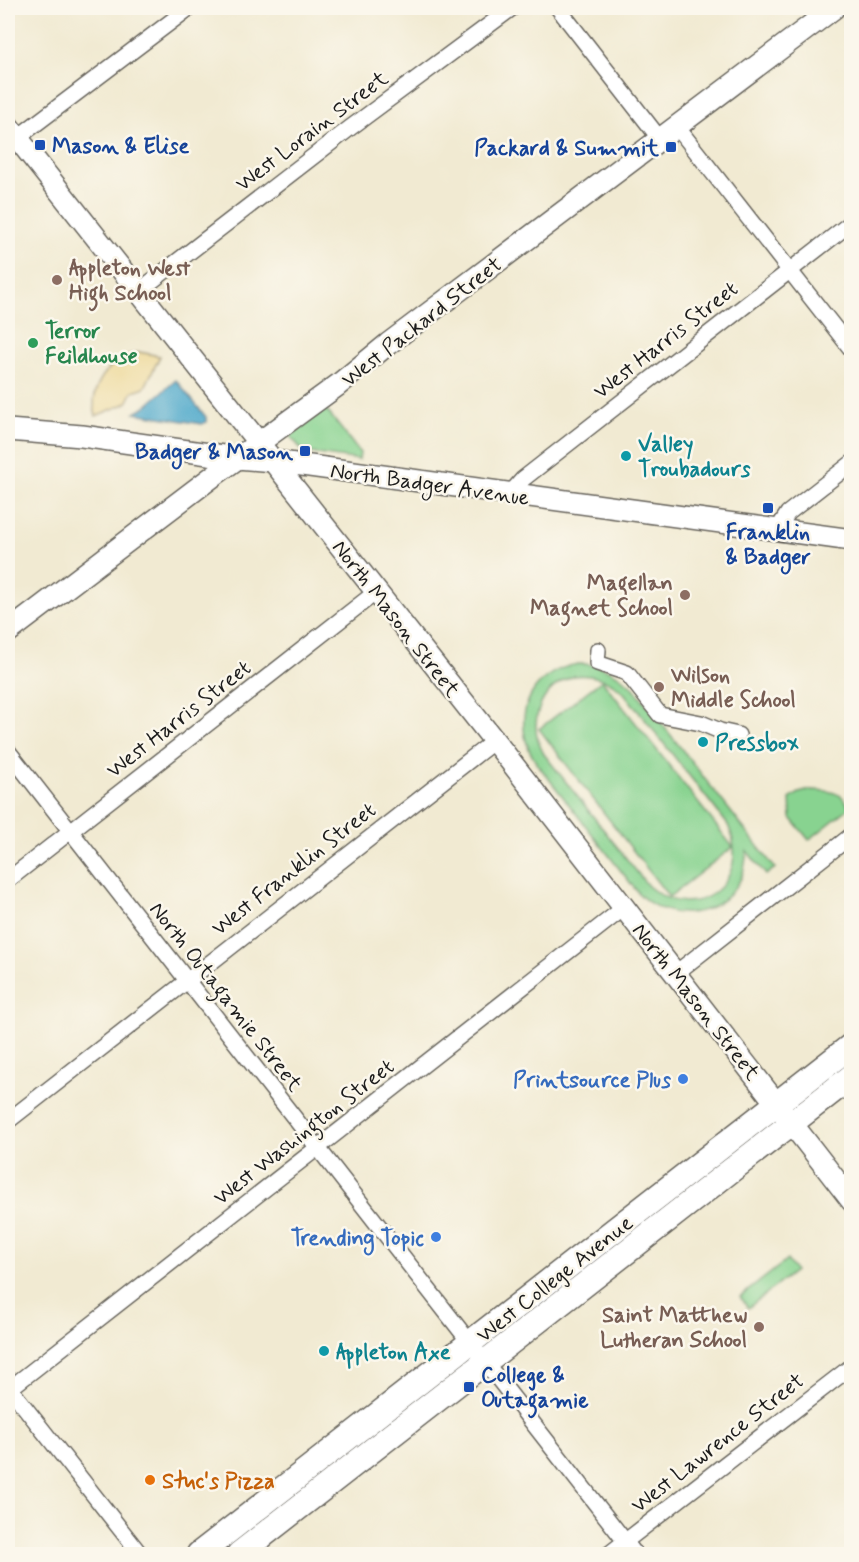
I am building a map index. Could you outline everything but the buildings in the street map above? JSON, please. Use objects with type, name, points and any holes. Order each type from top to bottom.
[{"type":"main road","name":"West Packard Street","points":[[8,632],[237,458],[260,444],[834,8]]},
{"type":"main road","name":"North Mason Street","points":[[12,132],[625,907],[852,1201]]},
{"type":"main road","name":"North Badger Avenue","points":[[8,430],[82,436],[852,540]]},
{"type":"main road","name":"West College Avenue","points":[[199,1554],[477,1353],[784,1113],[852,1045]]},
{"type":"main road","name":"West College Avenue","points":[[784,1113],[852,1076]]},
{"type":"main road","name":"West College Avenue","points":[[239,1554],[477,1353]]},
{"type":"street","points":[[12,132],[189,8]]},
{"type":"street","name":"West Lorain Street","points":[[139,291],[341,135],[512,8]]},
{"type":"street","points":[[558,8],[790,271],[852,350]]},
{"type":"street","name":"West Harris Street","points":[[509,495],[523,479],[852,222]]},
{"type":"street","points":[[777,530],[788,513],[852,463]]},
{"type":"street","name":"West Harris Street","points":[[8,880],[376,592]]},
{"type":"street","points":[[598,650],[597,663],[627,674],[660,715],[701,723],[738,735]]},
{"type":"street","name":"West Franklin Street","points":[[8,1121],[494,741]]},
{"type":"street","name":"North Outagamie Street","points":[[8,751],[630,1548]]},
{"type":"street","points":[[676,973],[852,836]]},
{"type":"street","name":"West Washington Street","points":[[8,1388],[625,907]]},
{"type":"street","name":"West Lawrence Street","points":[[609,1554],[630,1548],[852,1366]]},
{"type":"street","points":[[8,1388],[140,1554]]},
{"type":"green space","points":[[325,408],[360,453],[359,460],[304,452],[290,436]]},
{"type":"green space","points":[[578,664],[594,665],[614,673],[633,687],[775,868],[766,875],[747,851],[742,875],[730,894],[706,910],[692,913],[664,910],[651,904],[639,894],[538,765],[529,749],[524,733],[524,717],[528,702],[535,689],[546,677],[560,669]],"holes":[[[581,676],[607,681],[624,693],[728,825],[734,846],[733,864],[726,880],[715,892],[701,900],[684,902],[666,897],[648,886],[544,754],[536,730],[540,708],[552,689],[562,681]]]},
{"type":"green space","points":[[602,680],[733,847],[669,897],[539,729]]},
{"type":"green space","points":[[810,790],[828,791],[839,795],[847,802],[849,808],[809,840],[791,818],[790,799]]},
{"type":"green space","points":[[787,1260],[795,1271],[748,1308],[740,1297]]},
{"type":"sand","points":[[139,352],[160,356],[145,387],[133,391],[127,403],[96,416],[95,395],[103,375],[118,360]]},
{"type":"water","points":[[176,380],[206,417],[206,422],[202,424],[135,413],[145,407]]},
{"type":"place","name":"Mason & Elise","points":[[40,145]]},
{"type":"place","name":"Packard & Summit","points":[[671,147]]},
{"type":"place","name":"Appleton West High School","points":[[57,280]]},
{"type":"place","name":"Terror Feildhouse","points":[[33,343]]},
{"type":"place","name":"Badger & Mason","points":[[305,451]]},
{"type":"place","name":"Valley Troubadours","points":[[626,456]]},
{"type":"place","name":"Franklin & Badger","points":[[768,508]]},
{"type":"place","name":"Magellan Magnet School","points":[[685,595]]},
{"type":"place","name":"Wilson Middle School","points":[[659,687]]},
{"type":"place","name":"Pressbox","points":[[703,742]]},
{"type":"place","name":"Printsource Plus","points":[[683,1079]]},
{"type":"place","name":"Trending Topic","points":[[436,1237]]},
{"type":"place","name":"Saint Matthew Lutheran School","points":[[759,1327]]},
{"type":"place","name":"Appleton Axe","points":[[324,1351]]},
{"type":"place","name":"College & Outagamie","points":[[469,1387]]},
{"type":"place","name":"Stuc's Pizza","points":[[150,1480]]}]
